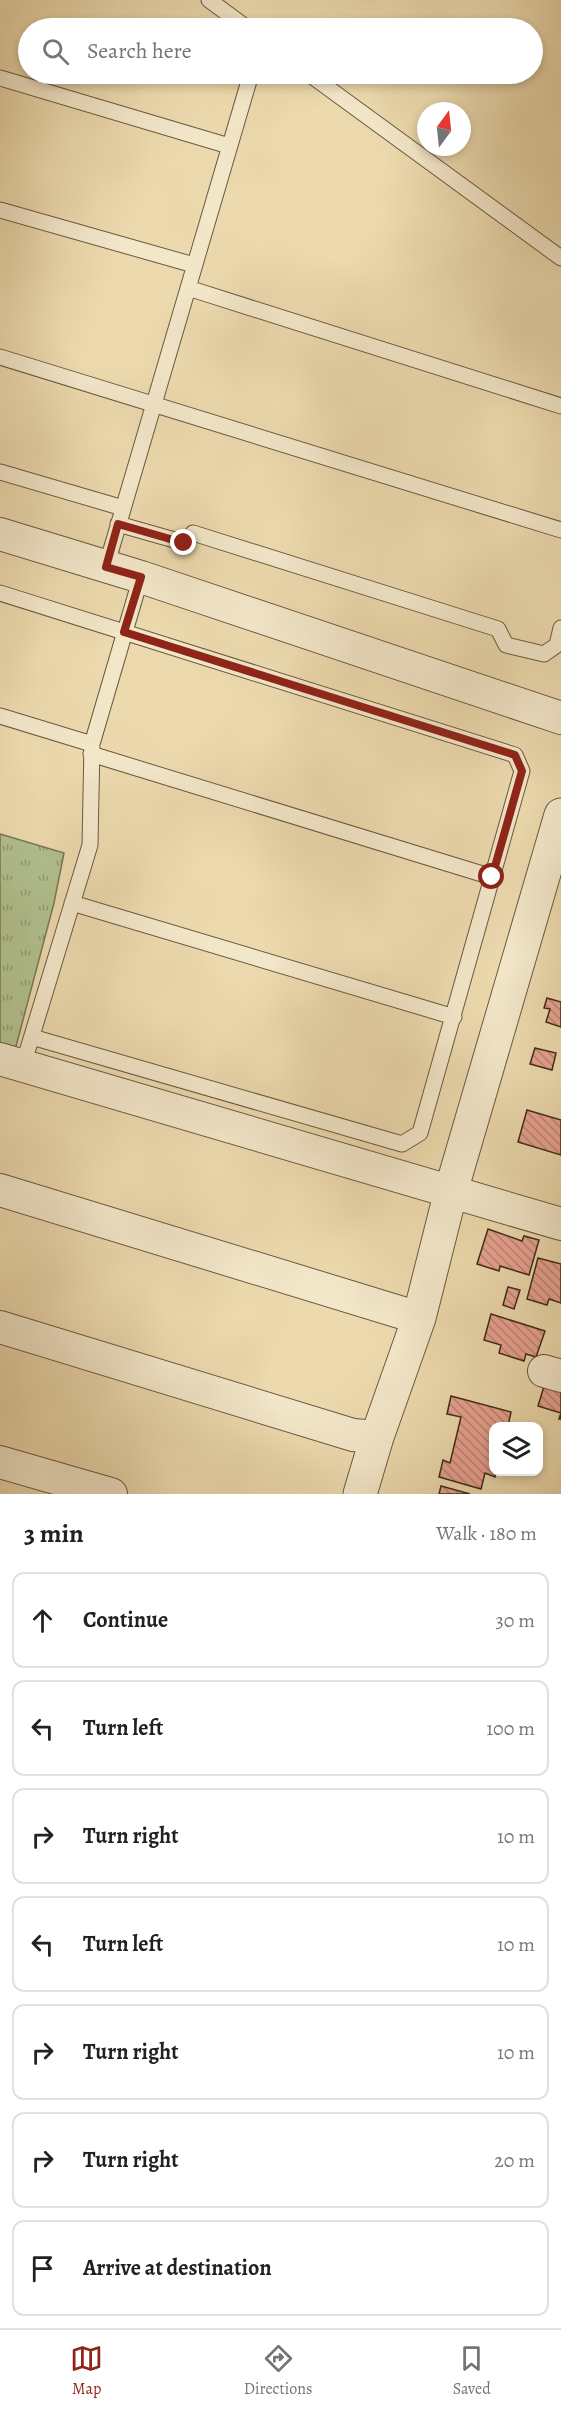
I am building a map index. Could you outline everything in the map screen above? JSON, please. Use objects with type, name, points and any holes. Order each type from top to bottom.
[{"type":"street","points":[[0,534],[141,577],[561,718]]},
{"type":"street","points":[[360,1494],[376,1437],[419,1318],[451,1191],[561,815]]},
{"type":"street","points":[[18,1054],[561,1224]]},
{"type":"street","points":[[0,1190],[419,1318]]},
{"type":"street","points":[[0,1327],[353,1435],[376,1437]]},
{"type":"street","points":[[0,1462],[38,1484],[111,1494]]},
{"type":"lane","points":[[209,0],[233,18]]},
{"type":"lane","points":[[0,78],[18,83]]},
{"type":"lane","points":[[20,84],[229,146]]},
{"type":"lane","points":[[106,567],[248,84]]},
{"type":"lane","points":[[323,84],[561,258]]},
{"type":"lane","points":[[0,210],[194,265]]},
{"type":"lane","points":[[188,288],[561,406]]},
{"type":"lane","points":[[0,357],[561,530]]},
{"type":"lane","points":[[0,472],[123,508]]},
{"type":"lane","points":[[118,524],[184,543],[194,533],[498,629],[506,645],[544,654],[556,645],[561,628]]},
{"type":"lane","points":[[0,593],[124,632],[515,755],[522,771],[454,1017],[420,1133],[402,1144],[18,1054],[72,903],[90,845],[91,749],[124,632],[141,577]]},
{"type":"lane","points":[[0,717],[91,749],[492,877]]},
{"type":"lane","points":[[72,903],[454,1017]]},
{"type":"green space","points":[[0,834],[64,853],[54,903],[15,1050],[0,1045]]},
{"type":"building","points":[[547,998],[561,1002],[561,1027],[546,1022],[550,1009],[544,1008]]},
{"type":"building","points":[[535,1048],[556,1053],[552,1070],[530,1064]]},
{"type":"building","points":[[527,1110],[561,1120],[561,1155],[518,1142]]},
{"type":"building","points":[[488,1229],[522,1241],[524,1236],[539,1240],[529,1275],[500,1266],[499,1271],[477,1264]]},
{"type":"building","points":[[538,1258],[561,1264],[561,1303],[549,1299],[547,1305],[527,1299]]},
{"type":"building","points":[[508,1287],[520,1290],[514,1309],[503,1305]]},
{"type":"building","points":[[491,1314],[545,1331],[536,1357],[526,1354],[524,1361],[499,1353],[501,1345],[484,1340]]},
{"type":"building","points":[[545,1383],[561,1388],[561,1413],[538,1406]]},
{"type":"building","points":[[451,1396],[511,1412],[509,1422],[489,1422],[489,1475],[485,1473],[481,1489],[439,1477],[443,1460],[450,1463],[461,1417],[447,1414]]},
{"type":"building","points":[[441,1486],[470,1494],[439,1494]]},
{"type":"route","points":[[184,543],[118,524],[106,567],[141,577],[124,632],[515,755],[522,771],[492,877]]}]
